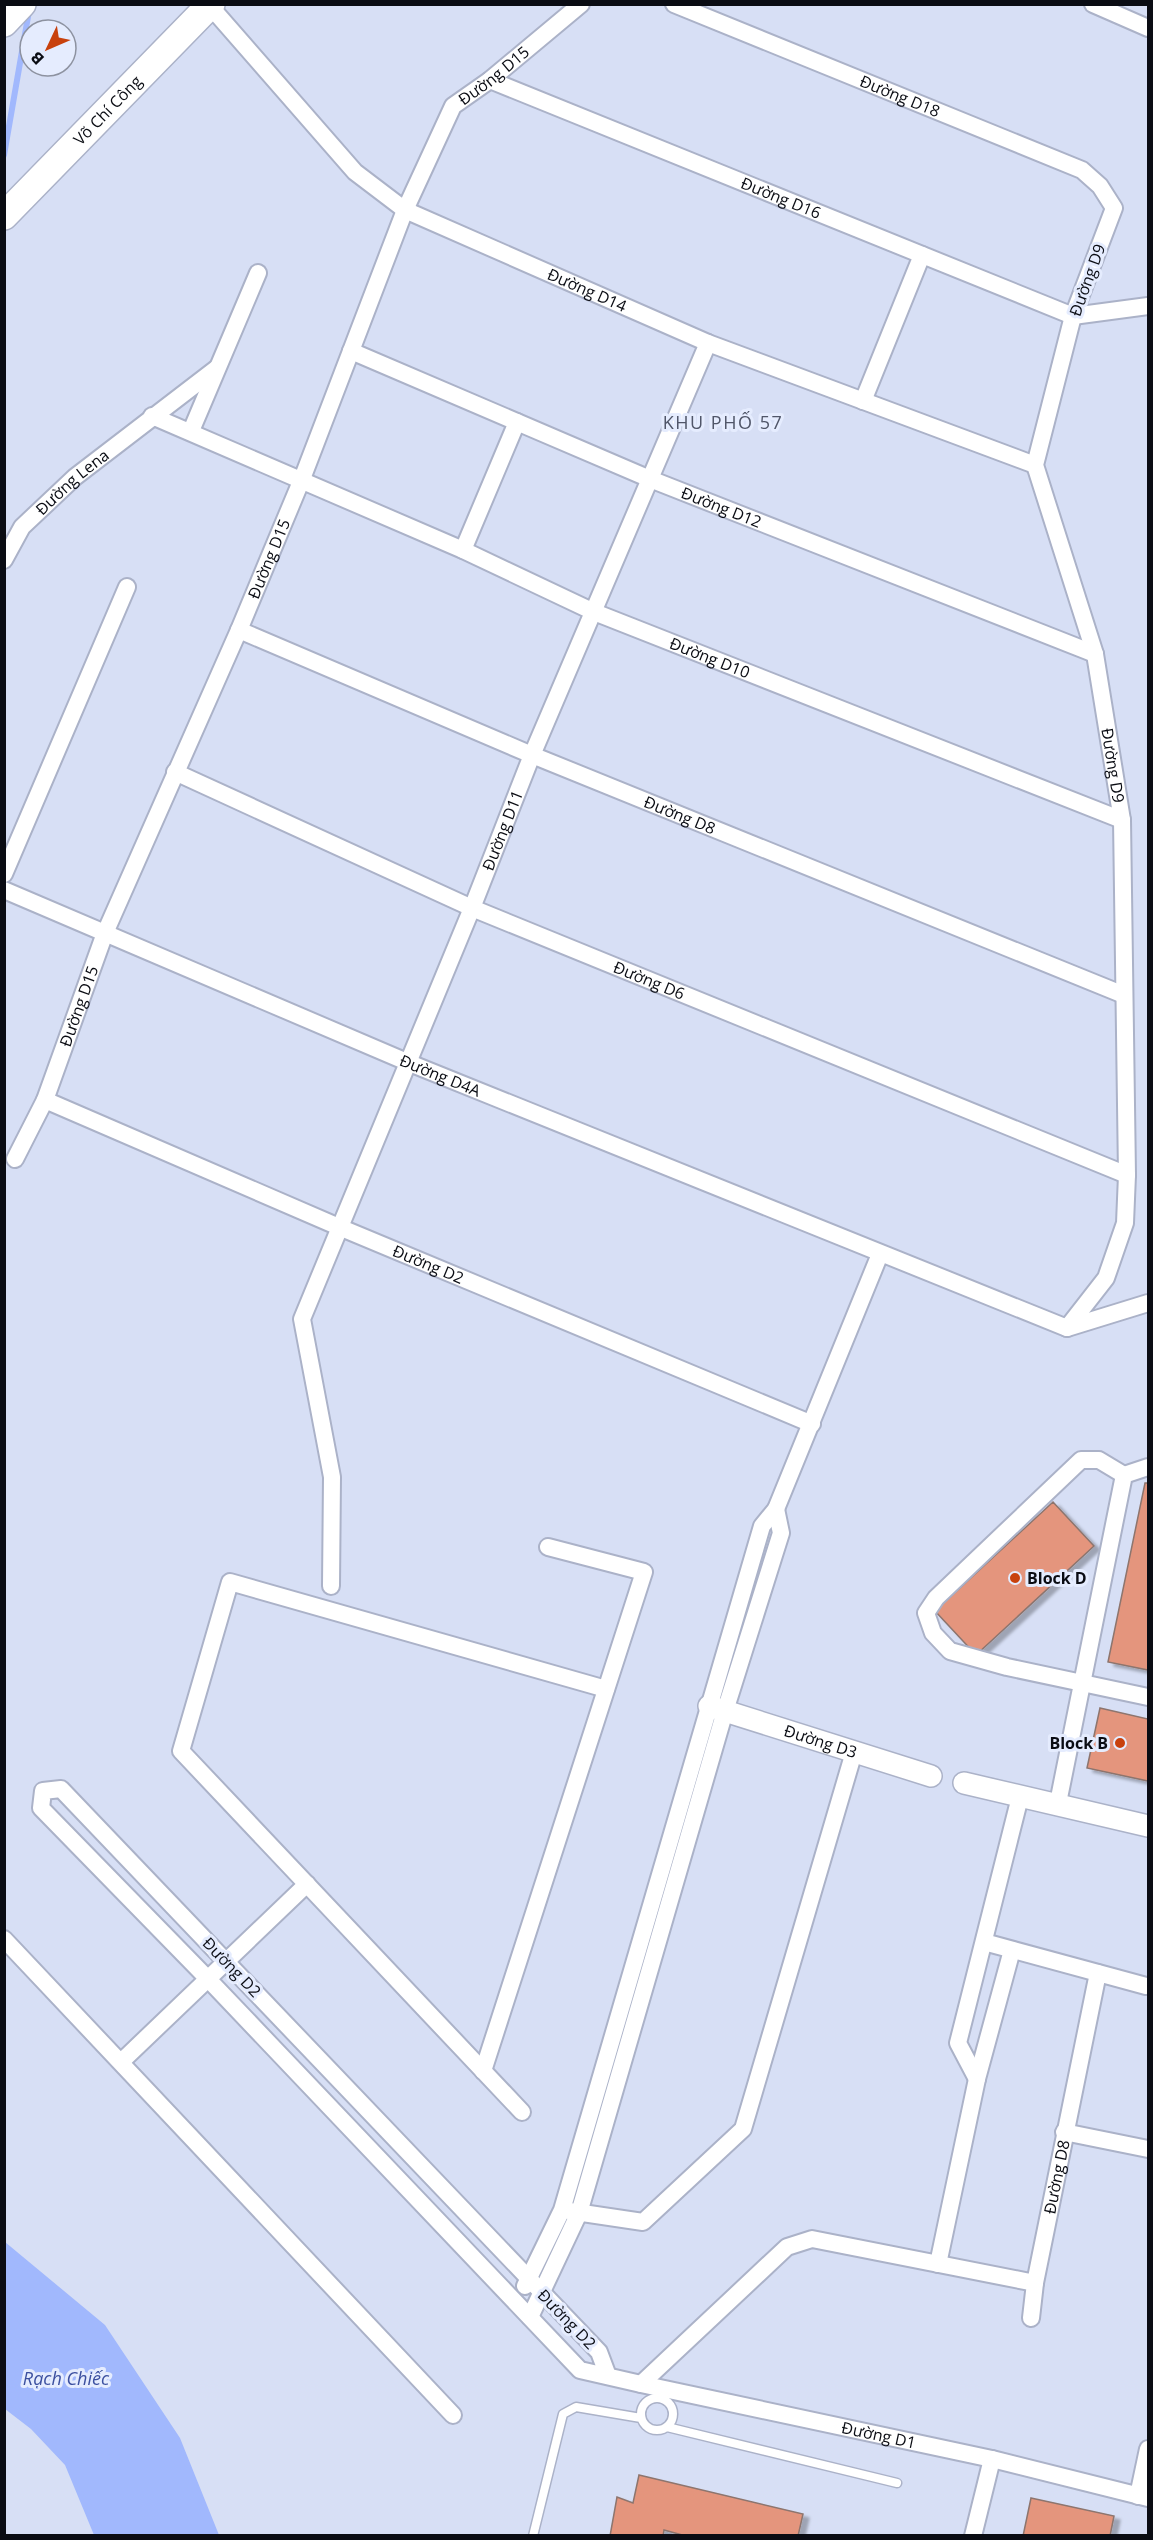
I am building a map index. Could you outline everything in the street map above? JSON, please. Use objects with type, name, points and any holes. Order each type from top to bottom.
[{"type":"highway","points":[[4,23],[22,4]]},
{"type":"highway","name":"Võ Chí Công","points":[[5,216],[211,5]]},
{"type":"street","name":"Đường D15","points":[[15,1159],[45,1100],[105,933],[239,630],[302,479],[405,210],[453,106],[490,80],[581,4]]},
{"type":"street","name":"Đường D18","points":[[674,4],[1082,170],[1101,186],[1114,208]]},
{"type":"street","points":[[1093,4],[1148,27]]},
{"type":"street","name":"Đường D14","points":[[211,5],[355,172],[405,210],[708,343],[1035,465]]},
{"type":"street","name":"Đường D16","points":[[490,80],[1072,316]]},
{"type":"street","name":"Đường D9","points":[[1067,1328],[1106,1278],[1125,1223],[1127,1174],[1122,820],[1095,654],[1035,465],[1072,316],[1114,208]]},
{"type":"street","points":[[863,401],[922,255]]},
{"type":"street","points":[[191,431],[258,273]]},
{"type":"street","points":[[1072,316],[1120,312],[1149,306]]},
{"type":"street","name":"Đường D11","points":[[331,1586],[332,1476],[302,1319],[472,908],[532,755],[708,343]]},
{"type":"street","name":"Đường D12","points":[[351,351],[650,479],[1095,654]]},
{"type":"street","name":"Đường Lena","points":[[4,560],[22,527],[75,477],[217,368]]},
{"type":"street","name":"Đường D10","points":[[152,417],[191,431],[464,550],[594,612],[1122,820]]},
{"type":"street","points":[[464,550],[517,422]]},
{"type":"street","points":[[4,874],[127,587]]},
{"type":"street","name":"Đường D8","points":[[239,630],[532,755],[1124,995]]},
{"type":"street","name":"Đường D6","points":[[175,772],[472,908],[1127,1174]]},
{"type":"street","name":"Đường D4A","points":[[4,890],[407,1062],[1067,1328]]},
{"type":"street","name":"Đường D2","points":[[45,1100],[339,1227],[812,1424]]},
{"type":"street","points":[[530,2318],[579,2213],[717,1708],[762,1526],[776,1509],[880,1254]]},
{"type":"street","points":[[1067,1328],[1149,1303]]},
{"type":"street","points":[[1149,1467],[1124,1475],[1099,1460],[1082,1460],[936,1598],[926,1613],[933,1633],[950,1651],[1149,1697]]},
{"type":"street","points":[[1058,1803],[1124,1475]]},
{"type":"street","points":[[483,2071],[644,1572],[548,1547]]},
{"type":"street","points":[[522,2112],[181,1751],[230,1582],[606,1689]]},
{"type":"street","points":[[517,2303],[562,2210],[717,1708]]},
{"type":"street","name":"Đường D3","points":[[717,1708],[931,1776]]},
{"type":"street","points":[[562,2210],[643,2222],[743,2129],[854,1752]]},
{"type":"street","points":[[964,1783],[1020,1797],[1058,1803],[1149,1826]]},
{"type":"street","name":"Đường D2","points":[[61,1789],[599,2352],[608,2376],[580,2370],[208,1979],[41,1808],[43,1791],[61,1789]]},
{"type":"street","points":[[977,2079],[958,2043],[1020,1797]]},
{"type":"street","points":[[121,2062],[307,1884]]},
{"type":"street","points":[[4,1939],[453,2415]]},
{"type":"street","points":[[984,1942],[1146,1986]]},
{"type":"street","points":[[938,2264],[977,2079],[1012,1950]]},
{"type":"street","name":"Đường D8","points":[[1031,2318],[1035,2283],[1098,1973]]},
{"type":"street","points":[[1065,2132],[1149,2149]]},
{"type":"street","points":[[641,2384],[787,2247],[798,2242],[812,2239],[1035,2283]]},
{"type":"street","name":"Đường D1","points":[[608,2376],[641,2384],[660,2393],[992,2459],[1143,2497]]},
{"type":"street","points":[[1143,2497],[1149,2449]]},
{"type":"street","points":[[973,2535],[992,2459]]},
{"type":"lane","points":[[641,2418],[645,2403],[660,2393],[669,2403],[673,2413],[667,2427]]},
{"type":"lane","points":[[533,2535],[563,2414],[576,2407],[641,2418],[651,2430],[667,2427],[897,2483]]},
{"type":"water","name":"Rạch Chiếc","points":[[5,2242],[105,2325],[180,2438],[219,2535],[94,2535],[65,2465],[31,2429],[5,2409]]},
{"type":"building","points":[[1145,1483],[1148,1483],[1148,1670],[1108,1662]]},
{"type":"building","name":"Block D","points":[[1053,1502],[1094,1546],[976,1655],[935,1611]]},
{"type":"building","name":"Block B","points":[[1100,1708],[1148,1719],[1148,1781],[1087,1768]]},
{"type":"building","points":[[639,2475],[803,2514],[798,2536],[686,2536],[664,2530],[663,2536],[610,2536],[617,2497],[633,2503]]},
{"type":"building","points":[[1031,2498],[1114,2516],[1110,2536],[1023,2536]]},
{"type":"waterway","points":[[4,155],[29,11]]},
{"type":"place","name":"Block D","points":[[1015,1578]]},
{"type":"place","name":"Block B","points":[[1120,1743]]},
{"type":"district","name":"KHU PHỐ 57","points":[[723,422]]}]
